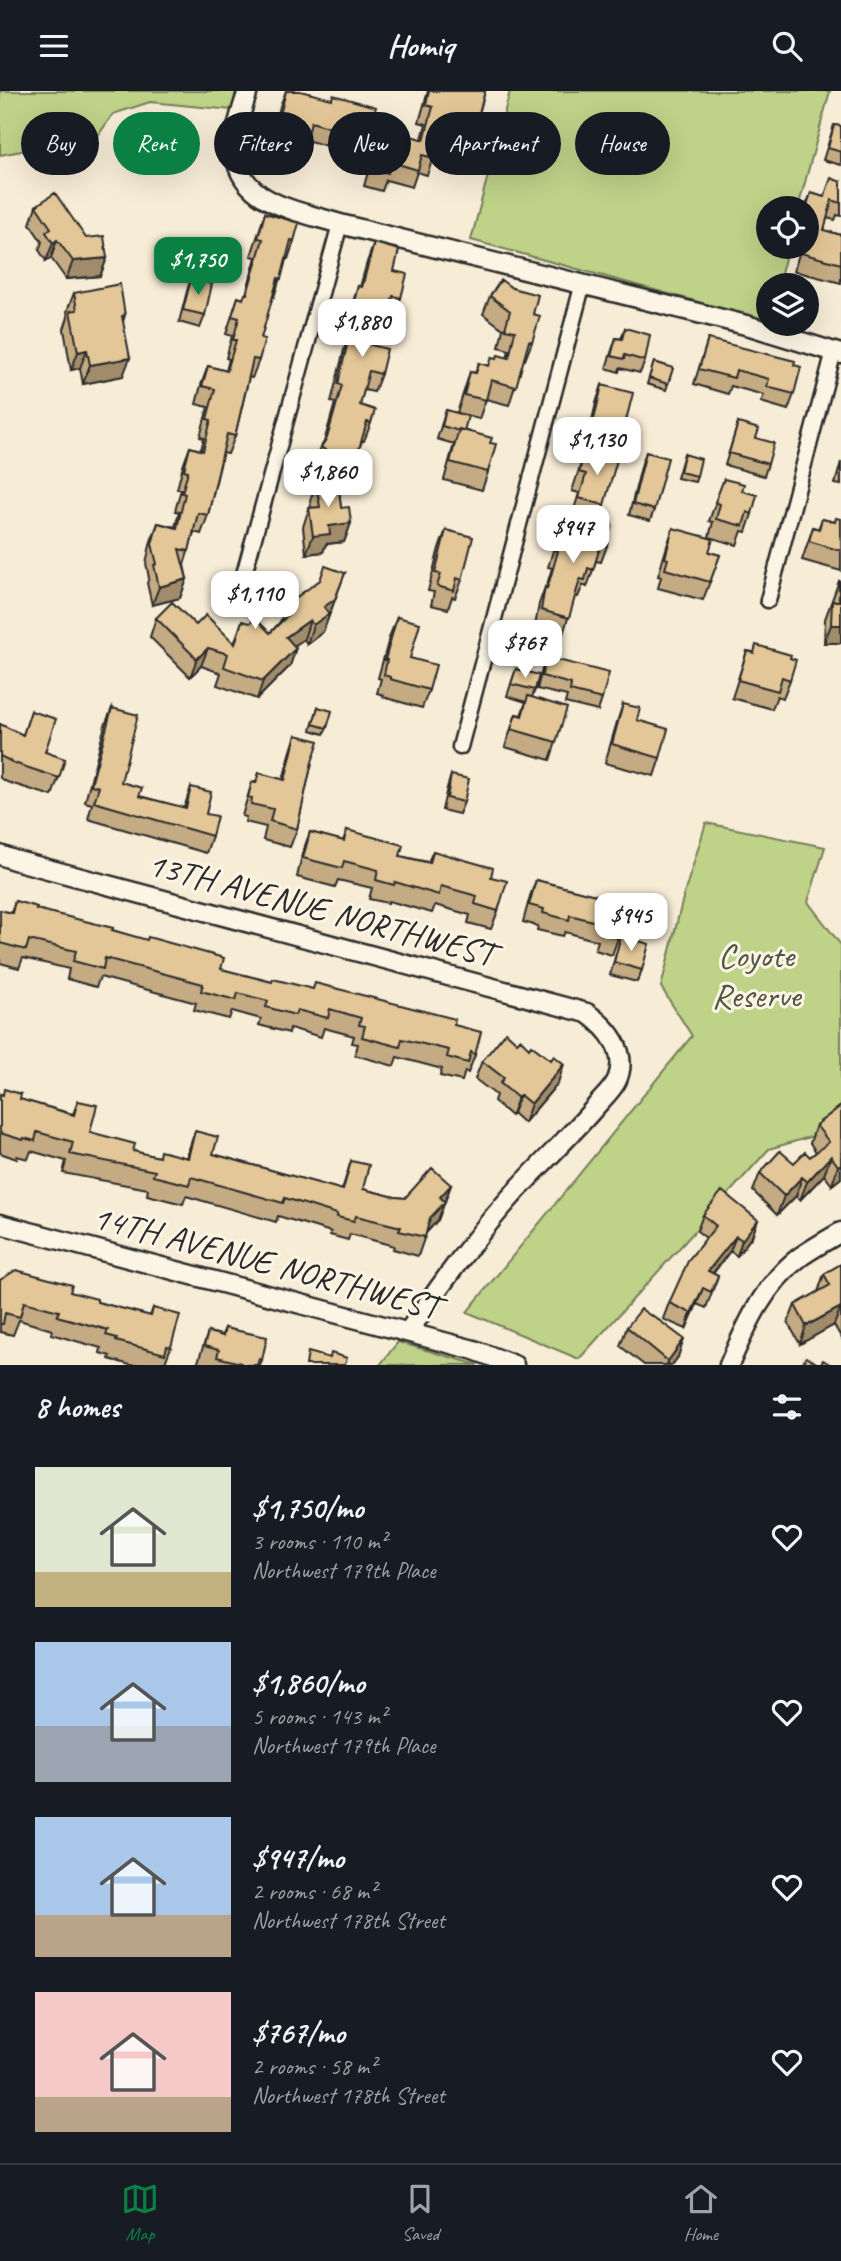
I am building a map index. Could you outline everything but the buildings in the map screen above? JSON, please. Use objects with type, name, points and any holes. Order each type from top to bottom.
[{"type":"street","points":[[248,91],[235,135],[235,157],[239,172],[250,189],[280,205],[340,224],[583,283],[750,326],[838,352],[768,600]]},
{"type":"street","points":[[241,585],[340,224]]},
{"type":"street","points":[[460,747],[583,283]]},
{"type":"street","name":"13TH AVENUE NORTHWEST","points":[[0,855],[587,1013],[605,1026],[615,1041],[620,1064],[617,1081],[573,1133],[509,1199],[444,1279],[408,1332]]},
{"type":"street","name":"14TH AVENUE NORTHWEST","points":[[0,1224],[474,1350],[514,1365]]},
{"type":"street","points":[[729,1365],[746,1325],[765,1294],[798,1259],[841,1231]]},
{"type":"green space","points":[[0,91],[236,91],[232,110],[150,102],[113,112],[99,134],[99,112],[21,112],[21,151],[0,155]]},
{"type":"green space","points":[[510,91],[830,91],[801,196],[756,196],[756,259],[785,259],[781,273],[756,273],[756,318],[471,240],[488,175],[561,175],[561,112],[505,112]]},
{"type":"green space","name":"Coyote Reserve","points":[[706,823],[825,847],[808,902],[841,945],[841,1128],[769,1149],[579,1359],[467,1312],[692,1036],[661,987],[684,894]]},
{"type":"green space","points":[[398,1342],[478,1365],[380,1365]]}]
